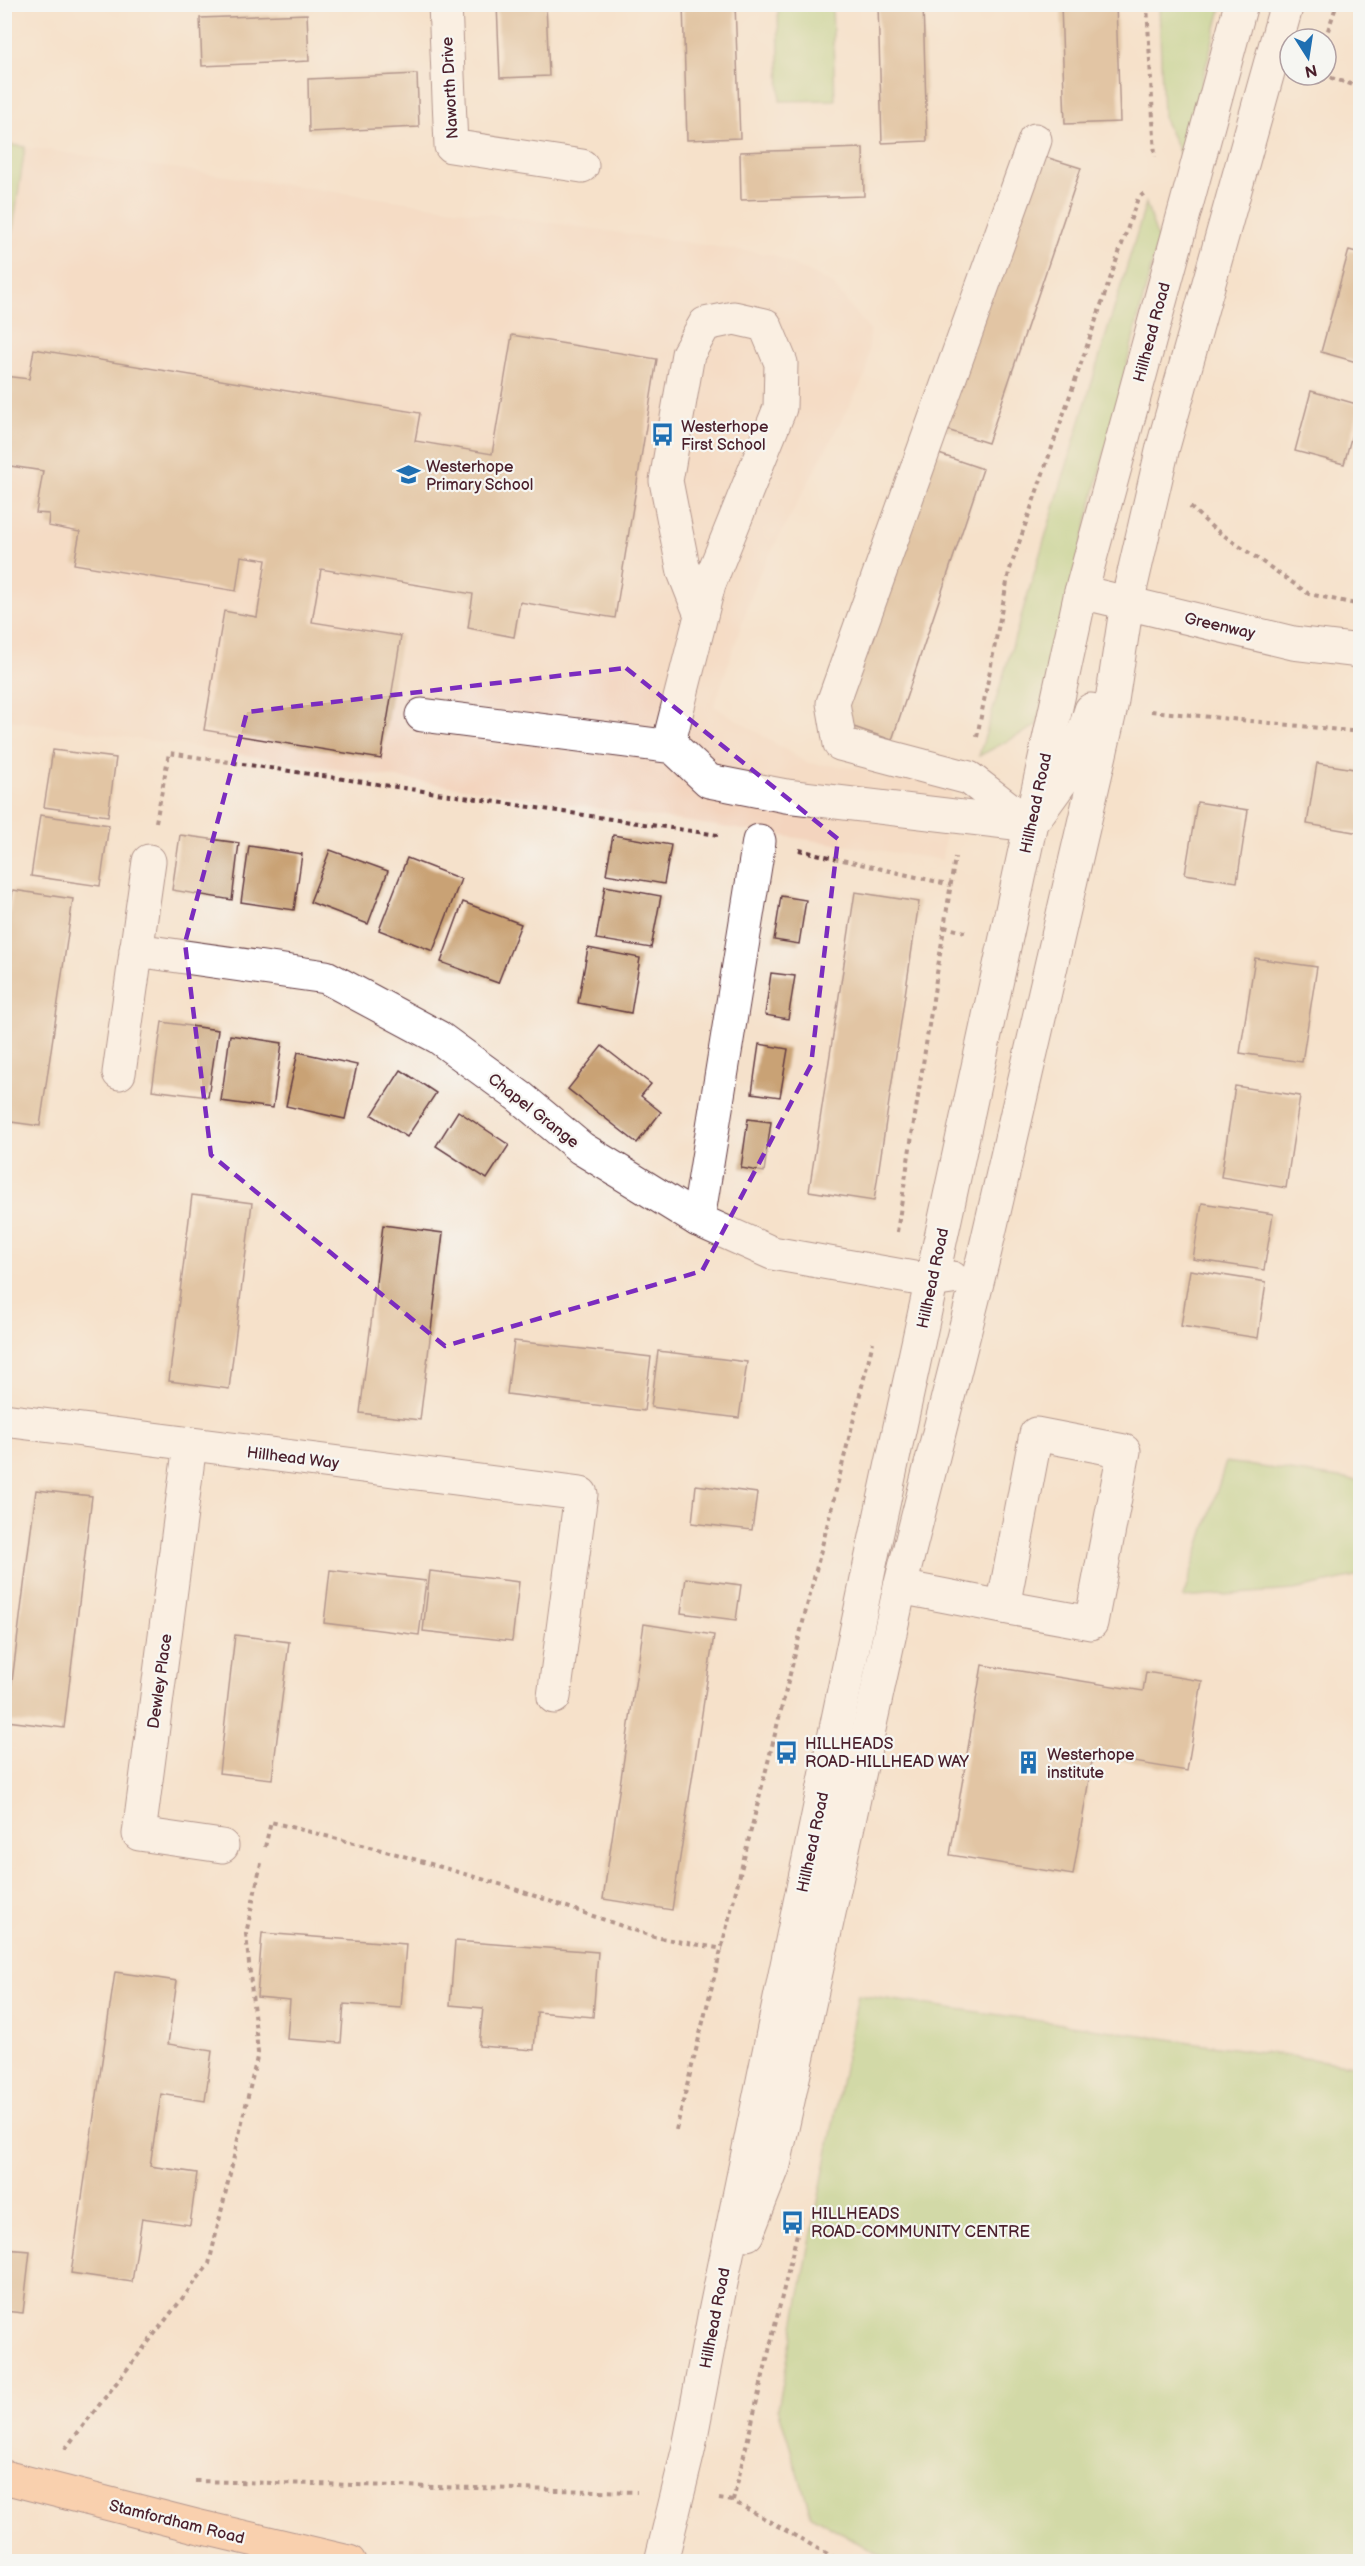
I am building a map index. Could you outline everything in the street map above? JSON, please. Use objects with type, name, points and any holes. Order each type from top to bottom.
[{"type":"main road","name":"Stamfordham Road","points":[[4,2477],[349,2562]]},
{"type":"street","name":"Naworth Drive","points":[[446,4],[451,146],[582,166]]},
{"type":"street","name":"Hillhead Road","points":[[661,2562],[689,2447],[873,1548],[1081,592],[1241,4]]},
{"type":"street","points":[[714,2317],[774,2165],[900,1587],[985,1251],[1111,707],[1127,603],[1163,447],[1287,4]]},
{"type":"street","points":[[1030,825],[969,778],[840,744],[833,703],[1035,140]]},
{"type":"street","points":[[673,747],[671,734],[709,584],[780,408],[781,363],[765,325],[734,318],[705,324],[688,354],[666,481],[684,572],[701,615]]},
{"type":"street","name":"Greenway","points":[[1081,592],[1293,643],[1360,651]]},
{"type":"street","points":[[1030,825],[1073,765],[1127,603]]},
{"type":"street","points":[[422,715],[673,747],[709,781],[786,796],[1030,825]]},
{"type":"street","points":[[698,1220],[759,841]]},
{"type":"street","points":[[119,1073],[149,861]]},
{"type":"street","name":"Chapel Grange","points":[[136,950],[326,976],[438,1037],[520,1097],[581,1148],[698,1220],[772,1253],[931,1281]]},
{"type":"street","points":[[931,1281],[952,1278],[985,1251]]},
{"type":"street","points":[[931,1281],[953,1302],[965,1331]]},
{"type":"street","name":"Hillhead Way","points":[[4,1420],[581,1494],[554,1697]]},
{"type":"street","points":[[900,1587],[1003,1607],[1091,1623],[1124,1451],[1036,1434],[1003,1607]]},
{"type":"street","name":"Dewley Place","points":[[190,1444],[139,1834],[222,1845]]},
{"type":"path","points":[[1148,4],[1155,162]]},
{"type":"path","points":[[1329,27],[1337,4]]},
{"type":"path","points":[[1338,80],[1360,87]]},
{"type":"path","points":[[969,778],[1009,572],[1138,198],[1147,191]]},
{"type":"path","points":[[1185,503],[1213,528],[1309,594],[1360,604]]},
{"type":"path","points":[[1111,707],[1360,732]]},
{"type":"path","points":[[149,861],[169,753],[759,841],[951,885]]},
{"type":"path","points":[[891,1274],[962,816]]},
{"type":"path","points":[[676,2130],[874,1340]]},
{"type":"path","points":[[64,2450],[209,2264],[258,2054],[246,1934],[271,1822],[393,1853],[506,1886],[654,1937],[723,1949]]},
{"type":"path","points":[[188,2481],[678,2493],[733,2501]]},
{"type":"highlighted area","points":[[626,668],[838,839],[811,1065],[702,1271],[445,1346],[211,1155],[185,943],[247,712]]},
{"type":"shaded area","name":"Westerhope Primary School","points":[[4,144],[774,255],[833,284],[870,331],[867,372],[757,579],[714,706],[807,763],[953,776],[942,860],[5,719]]},
{"type":"green space","points":[[778,5],[832,5],[835,100],[780,101]]},
{"type":"green space","points":[[1159,5],[1222,5],[1182,158],[1163,117]]},
{"type":"green space","points":[[4,144],[25,147],[5,284]]},
{"type":"green space","points":[[1146,203],[1158,240],[1036,726],[979,756]]},
{"type":"green space","points":[[1226,1462],[1360,1481],[1360,1576],[1294,1590],[1183,1598]]},
{"type":"green space","points":[[858,1995],[1360,2066],[1360,2561],[889,2561],[811,2515],[778,2408]]},
{"type":"building","points":[[497,4],[546,4],[549,76],[500,78]]},
{"type":"building","points":[[683,4],[735,4],[740,138],[687,140]]},
{"type":"building","points":[[878,4],[923,4],[927,141],[882,143]]},
{"type":"building","points":[[1061,4],[1116,4],[1120,122],[1065,124]]},
{"type":"building","points":[[307,14],[309,61],[202,66],[200,18]]},
{"type":"building","points":[[417,74],[419,127],[309,132],[308,79]]},
{"type":"building","points":[[863,148],[864,196],[741,200],[740,152]]},
{"type":"building","points":[[1036,154],[1081,168],[988,443],[944,429]]},
{"type":"building","points":[[1349,250],[1360,253],[1360,363],[1321,352]]},
{"type":"building","points":[[512,335],[657,359],[615,618],[520,602],[514,637],[468,628],[473,594],[321,569],[312,622],[401,636],[381,759],[204,730],[224,611],[257,617],[266,560],[241,556],[236,591],[74,564],[80,532],[48,526],[49,514],[36,513],[43,471],[4,465],[4,376],[29,379],[34,349],[420,413],[415,441],[492,454]]},
{"type":"building","points":[[1311,391],[1360,405],[1344,464],[1295,451]]},
{"type":"building","points":[[933,452],[983,469],[892,740],[842,723]]},
{"type":"building","points":[[53,750],[116,758],[108,816],[44,807]]},
{"type":"building","points":[[1317,763],[1360,770],[1360,833],[1307,824]]},
{"type":"building","points":[[1197,802],[1248,810],[1237,882],[1185,874]]},
{"type":"building","points":[[40,815],[109,825],[100,886],[31,876]]},
{"type":"building","points":[[180,835],[239,843],[232,900],[172,890]]},
{"type":"building","points":[[613,835],[671,845],[664,884],[606,874]]},
{"type":"building","points":[[249,846],[302,854],[294,910],[241,902]]},
{"type":"building","points":[[330,850],[388,871],[368,924],[310,902]]},
{"type":"building","points":[[407,858],[461,879],[433,951],[379,930]]},
{"type":"building","points":[[605,886],[661,896],[651,948],[596,939]]},
{"type":"building","points":[[13,890],[73,899],[40,1126],[4,1121],[4,946]]},
{"type":"building","points":[[855,892],[919,902],[874,1201],[809,1191]]},
{"type":"building","points":[[781,896],[806,900],[799,944],[774,940]]},
{"type":"building","points":[[463,902],[521,924],[498,983],[441,962]]},
{"type":"building","points":[[588,948],[640,958],[631,1013],[578,1003]]},
{"type":"building","points":[[1255,958],[1317,967],[1302,1062],[1240,1053]]},
{"type":"building","points":[[771,973],[795,976],[788,1019],[765,1015]]},
{"type":"building","points":[[162,1022],[218,1030],[208,1097],[152,1090]]},
{"type":"building","points":[[230,1035],[282,1043],[273,1108],[221,1101]]},
{"type":"building","points":[[759,1044],[788,1049],[780,1097],[752,1093]]},
{"type":"building","points":[[602,1046],[651,1084],[641,1096],[661,1112],[637,1143],[568,1089]]},
{"type":"building","points":[[298,1052],[357,1065],[345,1119],[286,1106]]},
{"type":"building","points":[[401,1070],[436,1093],[407,1137],[372,1115]]},
{"type":"building","points":[[1235,1086],[1300,1096],[1286,1188],[1221,1177]]},
{"type":"building","points":[[458,1111],[509,1145],[487,1179],[436,1146]]},
{"type":"building","points":[[748,1119],[771,1122],[764,1172],[741,1168]]},
{"type":"building","points":[[192,1195],[252,1203],[229,1389],[169,1381]]},
{"type":"building","points":[[1202,1203],[1273,1214],[1264,1270],[1193,1259]]},
{"type":"building","points":[[383,1225],[443,1233],[420,1420],[360,1413]]},
{"type":"building","points":[[1190,1270],[1266,1282],[1258,1338],[1181,1326]]},
{"type":"building","points":[[514,1341],[651,1357],[644,1411],[507,1394]]},
{"type":"building","points":[[658,1351],[747,1362],[739,1418],[651,1407]]},
{"type":"building","points":[[696,1485],[757,1493],[752,1530],[692,1523]]},
{"type":"building","points":[[36,1490],[92,1496],[64,1728],[7,1721]]},
{"type":"building","points":[[330,1570],[426,1581],[419,1635],[324,1623]]},
{"type":"building","points":[[430,1571],[519,1582],[512,1641],[423,1631]]},
{"type":"building","points":[[686,1578],[741,1585],[736,1620],[681,1613]]},
{"type":"building","points":[[644,1624],[714,1635],[672,1910],[603,1899]]},
{"type":"building","points":[[235,1635],[289,1642],[272,1779],[219,1773]]},
{"type":"building","name":"Westerhope institute","points":[[982,1665],[1143,1691],[1146,1672],[1202,1681],[1187,1771],[1093,1755],[1073,1875],[950,1855]]},
{"type":"building","points":[[262,1933],[406,1944],[401,2008],[344,2004],[341,2043],[287,2039],[290,2000],[257,1997]]},
{"type":"building","points":[[455,1941],[598,1952],[593,2017],[537,2012],[534,2050],[479,2046],[483,2008],[450,2005]]},
{"type":"building","points":[[115,1972],[177,1981],[168,2044],[212,2051],[205,2101],[161,2094],[150,2166],[197,2173],[190,2225],[142,2218],[132,2282],[71,2273]]},
{"type":"building","points":[[4,2249],[30,2251],[23,2313],[4,2311]]},
{"type":"place","name":"Westerhope First School","points":[[663,435]]},
{"type":"place","name":"Westerhope Primary School","points":[[408,475]]},
{"type":"place","name":"HILLHEADS ROAD-HILLHEAD WAY","points":[[787,1752]]},
{"type":"place","name":"Westerhope institute","points":[[1029,1763]]},
{"type":"place","name":"HILLHEADS ROAD-COMMUNITY CENTRE","points":[[793,2222]]}]
